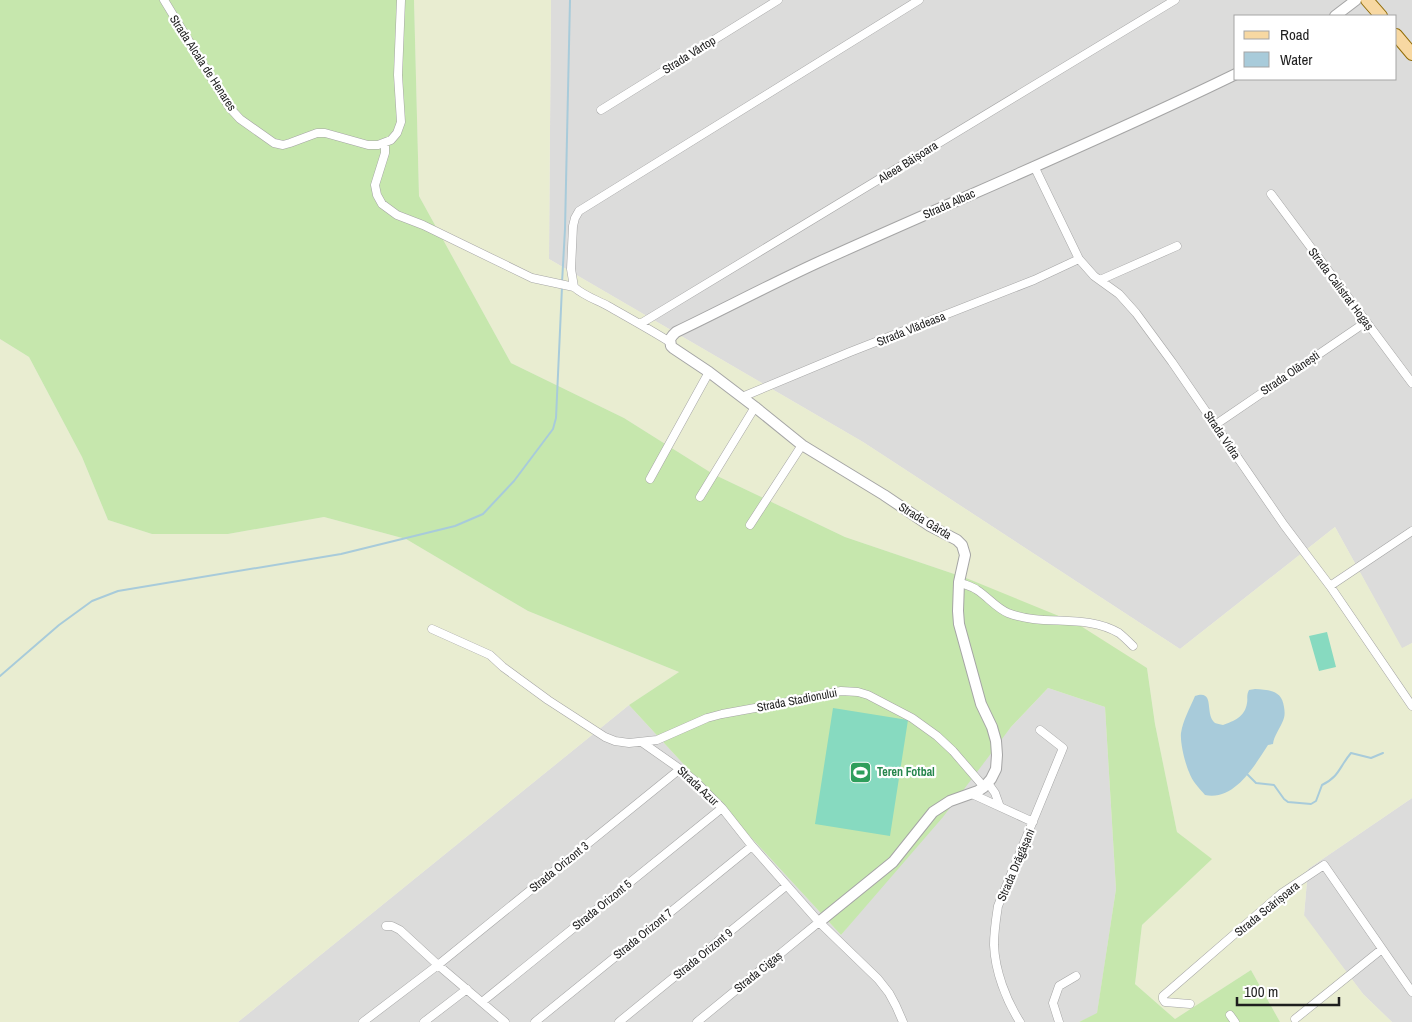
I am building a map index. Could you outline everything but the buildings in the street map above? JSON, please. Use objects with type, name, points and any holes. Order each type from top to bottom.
[{"type":"main road","points":[[1367,0],[1380,15]]},
{"type":"main road","points":[[1397,36],[1412,54]]},
{"type":"street","name":"Strada Alcala de Henares","points":[[164,0],[229,107],[240,119],[274,143],[283,145],[317,133],[325,133],[368,145],[385,143]]},
{"type":"street","points":[[385,143],[391,140],[397,133],[401,122],[398,75],[401,0]]},
{"type":"street","name":"Strada Vârtop","points":[[601,110],[778,0]]},
{"type":"street","points":[[571,287],[573,226],[579,211],[919,0]]},
{"type":"street","name":"Aleea Băișoara","points":[[640,324],[1175,0]]},
{"type":"street","points":[[1336,15],[1356,0]]},
{"type":"street","name":"Strada Albac","points":[[670,342],[676,332],[817,263],[1158,112],[1234,75]]},
{"type":"street","name":"Strada Gârda","points":[[385,143],[385,153],[375,185],[376,195],[382,204],[397,215],[423,225],[532,278],[571,287],[640,324],[670,342],[671,346],[678,352],[709,372],[802,445],[884,495],[930,526],[957,540],[962,545],[964,555],[960,582],[959,624],[981,704],[992,727],[996,741],[996,769],[986,785]]},
{"type":"street","name":"Strada Vidra","points":[[1034,166],[1079,259],[1088,270],[1119,294],[1136,313],[1172,362],[1284,526],[1330,586],[1412,706]]},
{"type":"street","name":"Strada Calistrat Hogaș","points":[[1271,194],[1412,383]]},
{"type":"street","points":[[1100,280],[1178,246]]},
{"type":"street","name":"Strada Vlădeasa","points":[[742,397],[850,352],[1034,280],[1079,259]]},
{"type":"street","name":"Strada Olănești","points":[[1215,424],[1366,322]]},
{"type":"street","points":[[650,479],[709,372]]},
{"type":"street","points":[[700,497],[754,406]]},
{"type":"street","points":[[750,525],[802,445]]},
{"type":"street","points":[[1330,586],[1412,531]]},
{"type":"street","points":[[960,582],[975,588],[996,606],[1008,613],[1041,620],[1091,623],[1120,634],[1133,646]]},
{"type":"street","points":[[432,629],[490,655],[503,667],[548,700],[604,737],[615,741],[643,743]]},
{"type":"street","name":"Strada Stadionului","points":[[643,743],[657,740],[707,718],[722,714],[840,691],[858,692],[868,695],[912,718],[937,736],[986,785]]},
{"type":"street","name":"Strada Drăgășani","points":[[1020,1022],[1006,996],[996,960],[994,927],[998,906],[1063,748],[1040,730]]},
{"type":"street","name":"Strada Azur","points":[[643,743],[694,780],[722,808],[786,886],[819,922],[878,979],[892,1000],[903,1022]]},
{"type":"street","name":"Strada Orizont 3","points":[[363,1022],[438,965],[680,769]]},
{"type":"street","points":[[819,922],[893,862],[933,812],[950,801],[972,794],[986,785],[995,793],[1000,806]]},
{"type":"street","name":"Strada Drăgășani","points":[[972,794],[1034,822]]},
{"type":"street","name":"Strada Orizont 5","points":[[482,1002],[722,808]]},
{"type":"street","name":"Strada Orizont 7","points":[[535,1022],[752,846]]},
{"type":"street","name":"Strada Scărișoara","points":[[1190,1004],[1165,1002],[1163,996],[1282,893],[1324,865],[1412,992]]},
{"type":"street","name":"Strada Orizont 9","points":[[619,1022],[786,886]]},
{"type":"street","name":"Strada Cigaș","points":[[697,1022],[819,922]]},
{"type":"street","points":[[386,926],[392,926],[400,930],[505,1022]]},
{"type":"street","points":[[1295,1019],[1382,949]]},
{"type":"street","points":[[1059,1022],[1053,1003],[1059,986],[1076,976]]},
{"type":"street","points":[[424,1022],[466,989]]},
{"type":"shaded area","points":[[551,0],[1412,0],[1412,643],[1402,649],[1335,527],[1180,649],[863,442],[549,259]]},
{"type":"shaded area","points":[[1048,688],[1105,707],[1116,889],[1097,1014],[1079,1022],[238,1022],[629,705],[841,935],[1011,727]]},
{"type":"shaded area","points":[[1412,798],[1412,1022],[1392,1022],[1363,994],[1304,916],[1308,869]]},
{"type":"green space","points":[[0,0],[414,0],[419,196],[511,363],[624,418],[713,474],[845,537],[966,578],[1076,623],[1147,668],[1155,724],[1177,832],[1212,859],[1142,925],[1135,984],[1175,1019],[1251,970],[1280,1022],[1079,1022],[1097,1013],[1116,889],[1105,707],[1048,688],[1011,727],[943,817],[841,935],[629,705],[679,672],[528,611],[406,539],[324,517],[228,534],[152,534],[108,520],[82,457],[29,357],[0,339]]},
{"type":"green space","points":[[414,0],[551,0],[549,259],[863,442],[1180,649],[1335,527],[1402,648],[1412,643],[1412,798],[1308,869],[1304,915],[1363,994],[1392,1022],[1280,1022],[1251,970],[1175,1019],[1135,984],[1142,925],[1211,859],[1177,832],[1155,724],[1147,668],[966,578],[845,537],[713,474],[624,418],[511,363],[419,196]]},
{"type":"green space","points":[[0,339],[29,357],[82,457],[108,520],[152,534],[228,534],[324,517],[406,539],[528,611],[679,672],[629,705],[238,1022],[0,1022]]},
{"type":"green space","points":[[1327,632],[1336,667],[1319,671],[1309,636]]},
{"type":"green space","name":"Teren Fotbal","points":[[833,708],[908,720],[890,836],[815,824]]},
{"type":"water","points":[[1249,690],[1274,692],[1283,701],[1284,717],[1273,744],[1268,745],[1250,772],[1226,793],[1205,795],[1190,775],[1181,742],[1183,723],[1195,696],[1201,695],[1208,699],[1212,719],[1215,723],[1223,725],[1235,720],[1244,712]]},
{"type":"waterway","points":[[562,283],[570,0]]},
{"type":"waterway","points":[[0,676],[59,625],[92,601],[118,591],[341,554],[455,526],[483,514],[514,481],[553,429],[556,418],[562,287]]},
{"type":"waterway","points":[[1247,774],[1256,783],[1274,785],[1288,802],[1311,804],[1316,801],[1322,785],[1336,775],[1351,753],[1371,758],[1383,753]]},
{"type":"place","name":"Teren Fotbal","points":[[861,772]]}]
